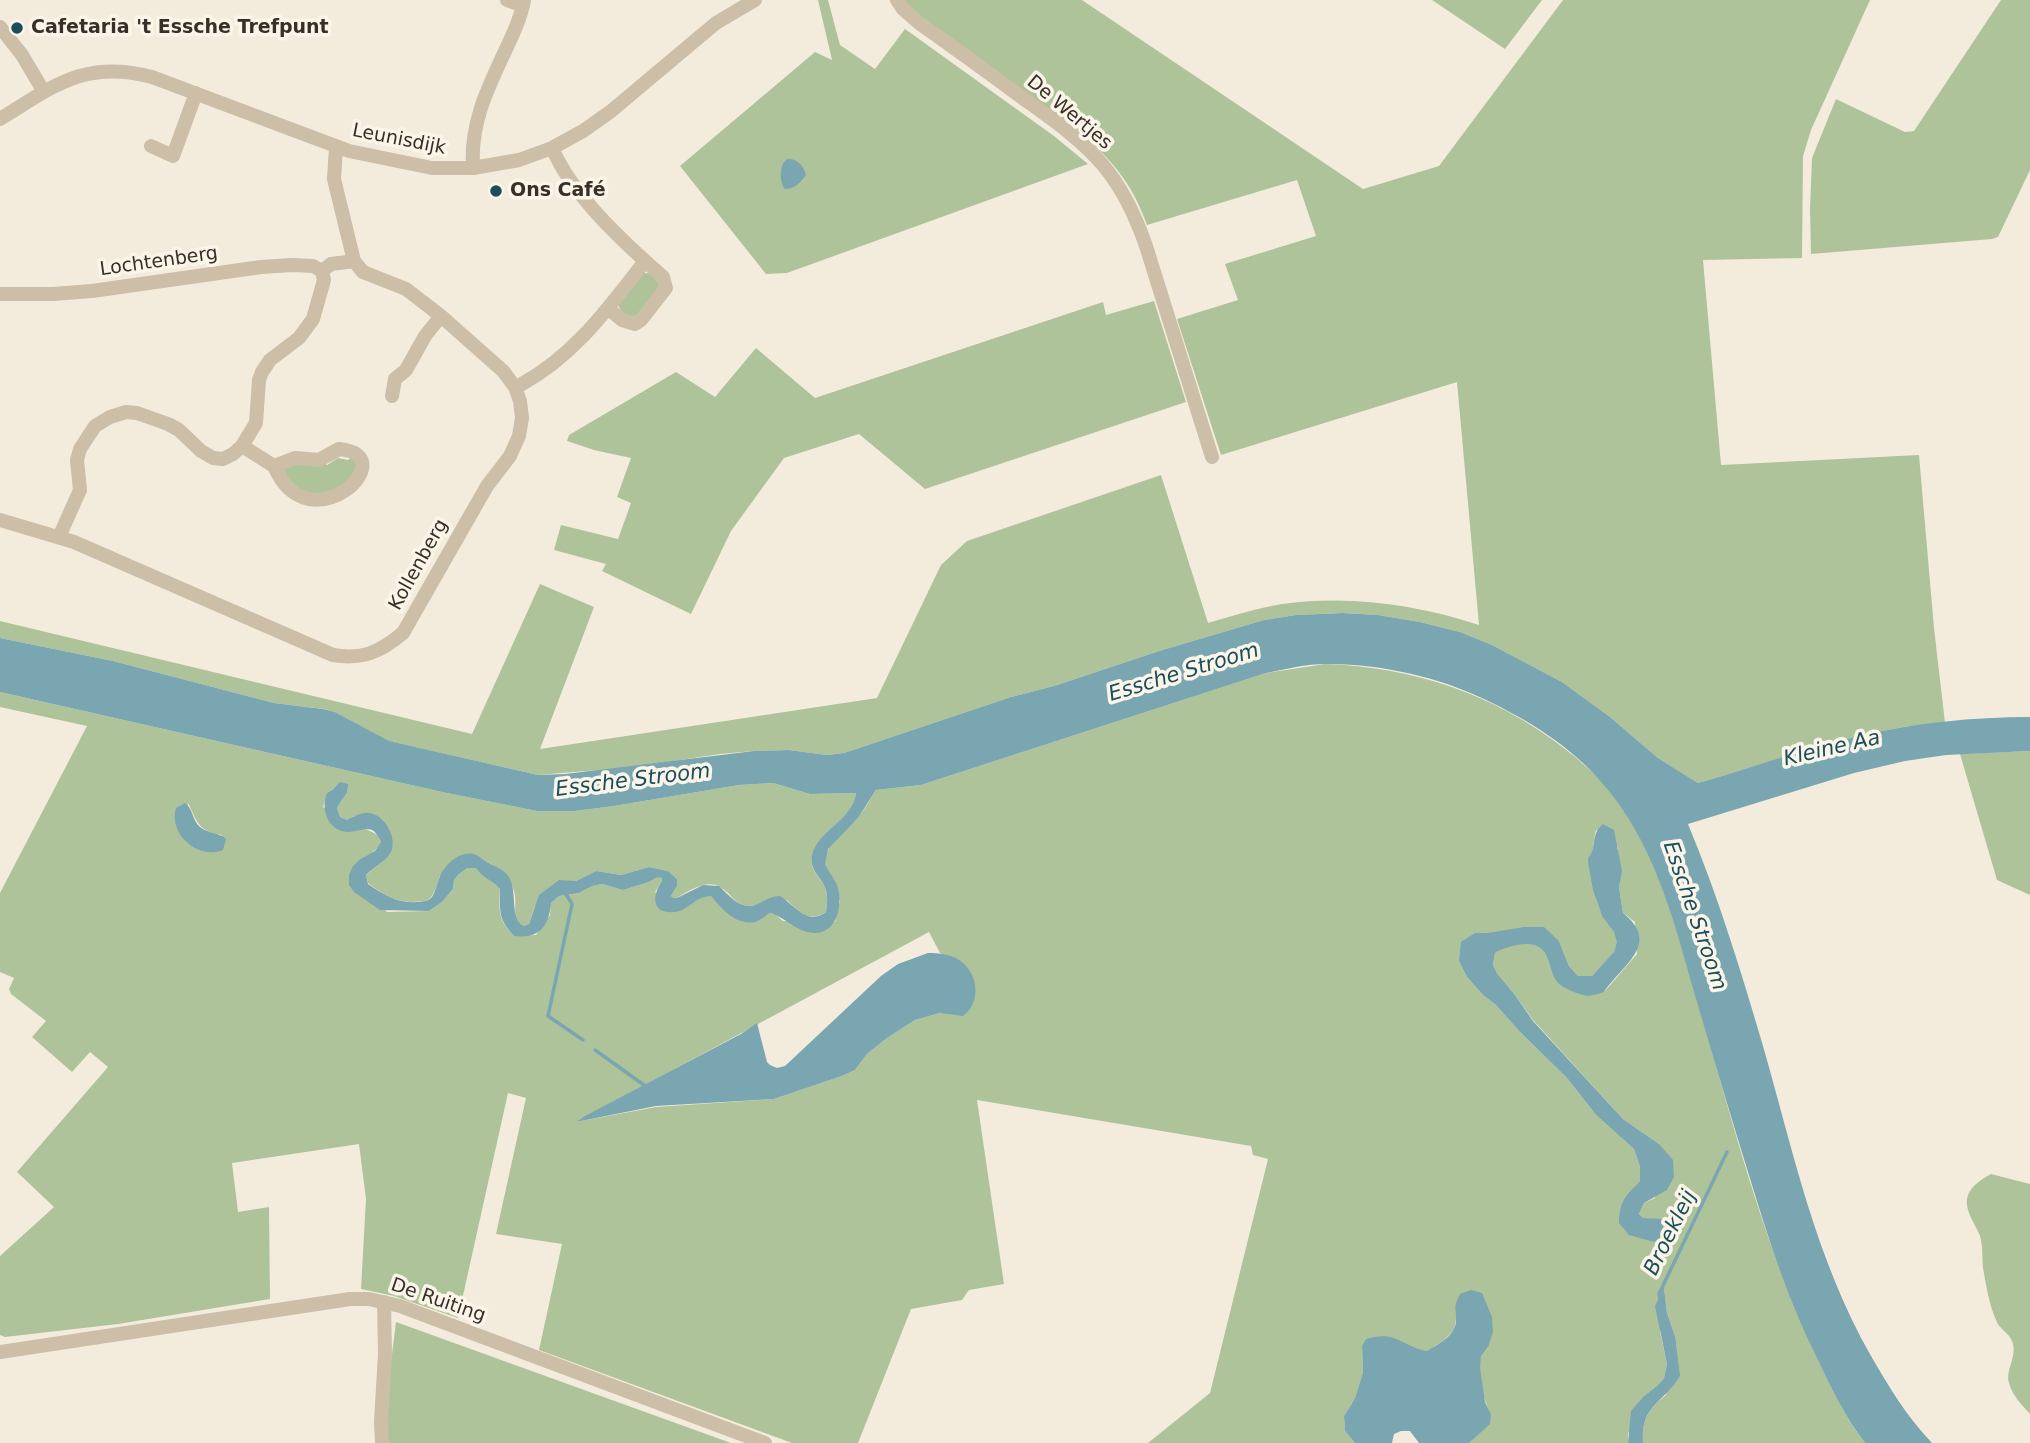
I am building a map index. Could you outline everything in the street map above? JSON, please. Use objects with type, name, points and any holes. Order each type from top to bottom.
[{"type":"street","points":[[473,168],[472,147],[477,115],[524,3],[507,0]]},
{"type":"street","name":"Leunisdijk","points":[[0,119],[73,77],[111,71],[135,72],[152,76],[336,147],[420,166],[473,168],[519,160],[552,148],[583,131],[610,112],[716,23],[755,0]]},
{"type":"street","name":"De Wertjes","points":[[897,0],[919,23],[1081,142],[1118,185],[1146,246],[1212,457]]},
{"type":"street","points":[[0,27],[22,55],[44,92]]},
{"type":"street","points":[[151,146],[173,156],[196,93]]},
{"type":"street","points":[[59,537],[80,490],[77,460],[80,449],[96,426],[110,417],[126,412],[137,413],[168,424],[179,430],[201,452],[213,458],[223,459],[242,446],[256,423],[262,372],[270,360],[299,338],[313,319],[324,280],[322,271],[331,264],[354,261],[334,179],[336,147]]},
{"type":"street","points":[[552,148],[559,163],[593,210],[663,277],[666,288],[635,324],[622,320],[608,308]]},
{"type":"street","name":"Kollenberg","points":[[0,520],[74,542],[332,655],[365,656],[388,646],[404,634],[486,486],[510,456],[519,436],[522,418],[520,401],[510,379],[503,371],[406,289],[363,272],[354,261]]},
{"type":"street","points":[[522,384],[566,354],[608,308],[645,261]]},
{"type":"street","name":"Lochtenberg","points":[[0,294],[92,291],[261,267],[313,266],[322,271]]},
{"type":"street","points":[[393,396],[395,379],[407,370],[425,336],[441,316]]},
{"type":"street","points":[[242,446],[274,467],[285,487],[311,499],[326,499],[347,490],[358,480],[363,465],[362,458],[358,455],[339,449],[319,460],[295,458],[274,467]]},
{"type":"street","name":"De Ruiting","points":[[0,1352],[350,1299],[384,1301],[765,1443]]},
{"type":"street","points":[[382,1443],[384,1301]]},
{"type":"green space","points":[[818,0],[828,0],[840,45],[875,69],[905,29],[1054,136],[1088,164],[787,273],[766,274],[680,166],[815,52],[832,60]]},
{"type":"green space","points":[[902,0],[1082,0],[1363,189],[1439,166],[1563,0],[1870,0],[1811,130],[1803,156],[1802,258],[1703,260],[1721,465],[1919,455],[1945,723],[1903,727],[1859,736],[1698,783],[1658,758],[1610,717],[1562,682],[1492,645],[1460,632],[1420,622],[1343,613],[1296,615],[1264,620],[1011,697],[844,753],[827,755],[789,750],[754,751],[634,767],[538,775],[388,741],[335,712],[324,709],[274,703],[113,661],[0,638],[0,621],[472,734],[540,584],[594,607],[540,749],[877,698],[941,565],[967,541],[1161,475],[1208,623],[1282,604],[1357,601],[1406,607],[1479,625],[1457,382],[1221,455],[1177,319],[1238,300],[1225,264],[1316,236],[1297,180],[1147,225],[1130,188],[1097,148],[916,14]]},
{"type":"green space","points":[[1432,0],[1542,0],[1505,49]]},
{"type":"green space","points":[[2001,0],[2030,0],[2030,170],[1998,237],[1811,254],[1812,158],[1836,99],[1905,132],[1914,131]]},
{"type":"green space","points":[[644,273],[652,275],[660,287],[639,314],[628,316],[618,304]]},
{"type":"green space","points":[[1154,301],[1186,402],[925,489],[859,434],[784,458],[731,531],[691,614],[602,571],[606,564],[554,550],[561,525],[618,539],[631,503],[617,497],[631,458],[567,441],[569,435],[676,372],[715,397],[756,348],[815,398],[1103,302],[1106,315]]},
{"type":"green space","points":[[352,457],[359,464],[343,488],[312,495],[292,485],[283,469],[289,464],[327,465],[338,458],[348,460]]},
{"type":"green space","points":[[1325,664],[1358,666],[1452,687],[1510,713],[1538,730],[1575,757],[1604,784],[1637,832],[1661,885],[1680,940],[1748,1176],[1778,1265],[1831,1387],[1865,1443],[1643,1443],[1643,1428],[1647,1416],[1666,1395],[1675,1336],[1667,1313],[1664,1289],[1660,1332],[1667,1364],[1664,1378],[1644,1396],[1628,1434],[1628,1443],[1469,1443],[1481,1431],[1491,1414],[1483,1394],[1479,1370],[1481,1356],[1488,1347],[1456,1320],[1454,1330],[1427,1351],[1362,1346],[1363,1372],[1355,1398],[1344,1416],[1345,1431],[1355,1443],[1148,1443],[1210,1393],[1268,1159],[1253,1155],[1251,1146],[977,1100],[1004,1284],[969,1290],[962,1300],[911,1309],[858,1443],[792,1443],[539,1350],[562,1244],[496,1234],[526,1098],[508,1093],[458,1318],[394,1296],[361,1289],[366,1199],[359,1144],[232,1163],[238,1212],[269,1207],[270,1299],[118,1324],[5,1337],[0,1335],[0,1256],[54,1207],[17,1172],[108,1067],[90,1052],[72,1072],[32,1037],[46,1021],[11,994],[9,989],[14,978],[0,972],[0,893],[87,726],[0,707],[0,692],[537,811],[575,811],[739,785],[773,783],[810,794],[856,793],[854,802],[844,817],[824,835],[814,850],[813,868],[827,895],[826,912],[820,915],[805,915],[787,900],[744,905],[724,889],[709,884],[672,898],[677,879],[668,871],[649,867],[621,875],[596,871],[576,881],[568,881],[535,906],[529,924],[524,926],[517,919],[514,891],[508,878],[480,857],[440,875],[434,892],[427,901],[399,900],[380,892],[368,883],[366,875],[382,862],[393,844],[354,816],[347,820],[340,817],[337,808],[343,799],[338,785],[327,793],[323,807],[357,829],[364,828],[378,835],[381,843],[378,847],[353,866],[387,912],[429,911],[442,902],[453,889],[458,875],[467,868],[476,868],[500,889],[501,915],[514,936],[536,935],[550,915],[551,903],[559,896],[579,893],[602,884],[623,890],[649,882],[655,877],[661,877],[662,881],[655,892],[685,908],[703,896],[711,896],[733,917],[758,921],[770,913],[783,921],[835,922],[840,901],[825,864],[828,850],[865,809],[876,790],[921,785],[1266,673]],"holes":[[[188,803],[203,828],[222,835],[209,852],[186,841]],[[1596,830],[1618,847],[1623,913],[1635,922],[1637,954],[1604,992],[1552,972],[1544,951],[1534,945],[1516,944],[1500,950],[1495,953],[1493,965],[1533,1020],[1623,1119],[1659,1144],[1655,1198],[1644,1203],[1639,1214],[1643,1218],[1663,1220],[1619,1223],[1624,1199],[1640,1181],[1640,1167],[1634,1149],[1596,1115],[1567,1078],[1483,995],[1467,977],[1459,961],[1475,933],[1559,941],[1569,966],[1578,976],[1592,976],[1612,956],[1617,946],[1615,933],[1601,912],[1595,892],[1592,872]],[[929,932],[943,954],[940,1013],[915,1020],[867,1054],[855,1070],[842,1076],[774,1099],[656,1107],[576,1122]]]},
{"type":"green space","points":[[2030,751],[2030,895],[1997,880],[1960,754]]},
{"type":"green space","points":[[1991,1174],[2030,1184],[2030,1414],[2010,1387],[2008,1378],[2013,1358],[2011,1338],[1997,1323],[1991,1308],[1981,1240],[1967,1205],[1972,1188]]},
{"type":"green space","points":[[396,1322],[731,1443],[381,1443]]},
{"type":"water","points":[[787,159],[800,163],[806,175],[797,185],[785,189],[781,173],[782,165]]},
{"type":"water","points":[[1343,613],[1420,622],[1460,632],[1492,645],[1562,682],[1610,717],[1658,758],[1698,783],[1880,731],[1944,722],[2030,717],[2030,751],[1946,755],[1905,761],[1854,773],[1688,824],[1738,962],[1820,1243],[1871,1356],[1906,1412],[1932,1443],[1865,1443],[1828,1380],[1798,1316],[1773,1251],[1670,910],[1636,830],[1591,770],[1563,746],[1533,725],[1466,691],[1407,673],[1365,666],[1318,664],[1296,667],[1266,673],[921,785],[876,790],[858,818],[828,849],[825,864],[836,883],[839,906],[835,921],[824,931],[804,931],[770,913],[755,922],[735,919],[711,896],[701,898],[679,911],[666,912],[657,907],[655,897],[662,881],[661,877],[623,890],[602,884],[579,893],[559,896],[551,903],[548,919],[541,930],[523,936],[514,936],[509,930],[500,909],[500,889],[476,868],[467,868],[458,875],[453,889],[442,902],[429,911],[380,910],[354,892],[349,885],[353,866],[375,851],[381,842],[371,830],[347,832],[335,828],[325,812],[327,793],[340,782],[348,784],[347,792],[337,808],[340,817],[347,820],[363,813],[375,814],[391,834],[391,852],[366,875],[368,884],[397,900],[427,901],[435,892],[445,867],[458,857],[473,854],[502,870],[509,877],[515,911],[519,922],[524,926],[529,924],[539,895],[559,880],[576,881],[596,871],[621,875],[649,867],[668,871],[677,879],[677,886],[671,896],[673,898],[703,885],[719,886],[746,906],[780,896],[807,916],[819,916],[826,912],[827,895],[812,865],[812,855],[815,846],[849,811],[856,793],[810,794],[773,783],[739,785],[575,811],[537,811],[0,692],[0,638],[113,661],[274,703],[335,712],[389,741],[538,775],[565,774],[754,751],[789,750],[827,755],[844,753],[1011,697],[1264,620],[1296,615]]},
{"type":"water","points":[[185,803],[200,827],[226,839],[223,850],[213,852],[195,848],[181,835],[176,827],[176,808]]},
{"type":"water","points":[[1603,824],[1614,830],[1622,871],[1619,887],[1623,913],[1634,924],[1639,935],[1639,944],[1628,963],[1604,992],[1588,996],[1558,983],[1545,953],[1534,945],[1521,944],[1500,950],[1495,953],[1493,965],[1533,1021],[1623,1119],[1659,1144],[1673,1160],[1674,1177],[1667,1190],[1644,1203],[1639,1214],[1643,1218],[1663,1219],[1663,1235],[1654,1242],[1629,1235],[1619,1223],[1624,1199],[1640,1181],[1640,1167],[1634,1149],[1596,1115],[1567,1078],[1483,995],[1467,977],[1459,961],[1461,942],[1475,933],[1544,927],[1559,941],[1569,966],[1578,976],[1592,976],[1614,952],[1617,942],[1614,932],[1602,916],[1593,890],[1588,862],[1596,833]]},
{"type":"water","points":[[928,953],[956,958],[969,970],[975,994],[969,1010],[963,1016],[940,1013],[915,1020],[867,1054],[855,1070],[774,1099],[656,1106],[576,1122],[757,1023],[767,1062],[777,1068],[785,1066],[881,976],[898,964]]},
{"type":"water","points":[[1664,1288],[1667,1313],[1675,1336],[1680,1376],[1649,1412],[1643,1430],[1643,1443],[1628,1443],[1631,1411],[1664,1378],[1667,1364],[1655,1306]]},
{"type":"water","points":[[1471,1290],[1482,1293],[1492,1317],[1493,1332],[1488,1347],[1481,1356],[1480,1368],[1485,1402],[1491,1414],[1490,1424],[1469,1443],[1419,1443],[1410,1431],[1401,1431],[1394,1434],[1392,1443],[1355,1443],[1345,1431],[1344,1416],[1355,1398],[1363,1372],[1362,1346],[1366,1339],[1385,1336],[1427,1351],[1445,1340],[1452,1332],[1456,1322],[1455,1306],[1460,1294]]},
{"type":"waterway","points":[[566,894],[572,904],[548,1016],[583,1040]]},
{"type":"waterway","points":[[595,1050],[644,1085]]},
{"type":"waterway","name":"Broekleij","points":[[1660,1299],[1659,1294],[1727,1152]]},
{"type":"place","name":"Cafetaria 't Essche Trefpunt","points":[[17,28]]},
{"type":"place","name":"Ons Café","points":[[496,191]]},
{"type":"water label","name":"Essche Stroom","points":[[1184,673]]},
{"type":"water label","name":"Kleine Aa","points":[[1832,749]]},
{"type":"water label","name":"Essche Stroom","points":[[633,781]]},
{"type":"water label","name":"Essche Stroom","points":[[1694,916]]}]
